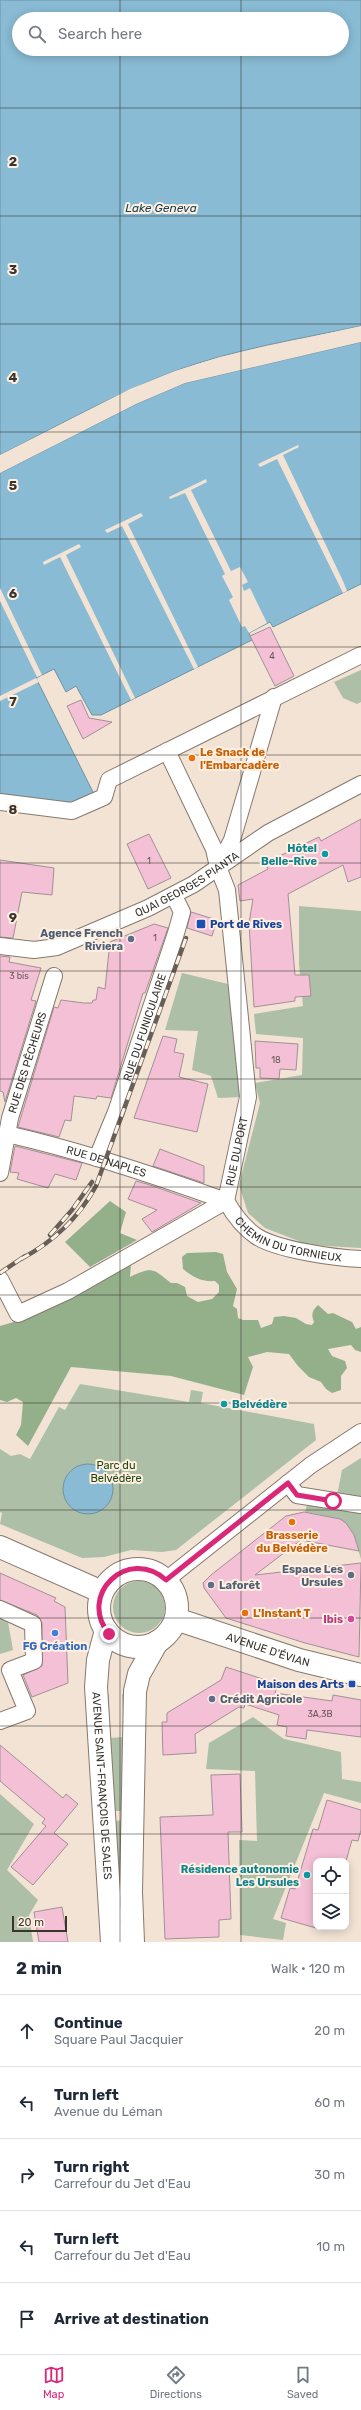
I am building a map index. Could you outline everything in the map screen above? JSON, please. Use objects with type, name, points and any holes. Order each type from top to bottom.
[{"type":"street","points":[[0,802],[64,812],[80,809],[104,797],[110,780],[361,655]]},
{"type":"street","points":[[218,867],[232,840],[274,697]]},
{"type":"street","name":"RUE DU PORT","points":[[0,1279],[18,1314],[75,1287],[226,1201],[248,1097],[227,890],[218,867],[214,849],[167,751]]},
{"type":"street","name":"QUAI GEORGES PIANTA","points":[[0,946],[34,950],[57,947],[174,896],[268,833],[361,784]]},
{"type":"street","name":"RUE DU FUNICULAIRE","points":[[97,1158],[116,1112],[176,933],[182,912],[174,896]]},
{"type":"street","name":"RUE DES PÊCHEURS","points":[[0,1173],[7,1134],[5,1117],[54,976]]},
{"type":"street","name":"RUE DE NAPLES","points":[[7,1134],[97,1158],[226,1201]]},
{"type":"street","name":"CHEMIN DU TORNIEUX","points":[[226,1201],[242,1223],[261,1239],[315,1253],[361,1259]]},
{"type":"street","points":[[166,1580],[288,1483],[340,1445],[361,1432]]},
{"type":"street","points":[[288,1483],[297,1495],[361,1506]]},
{"type":"street","points":[[0,1547],[102,1592]]},
{"type":"street","points":[[131,1569],[150,1570],[166,1580],[176,1598],[176,1619],[171,1630],[157,1642],[141,1647],[130,1646],[116,1640],[106,1630],[99,1608],[102,1592],[114,1577],[131,1569]]},
{"type":"street","points":[[0,1610],[33,1624],[34,1661],[10,1670],[27,1711],[0,1721]]},
{"type":"street","name":"AVENUE D'ÉVIAN","points":[[176,1619],[299,1660],[361,1675]]},
{"type":"street","name":"AVENUE SAINT-FRANÇOIS DE SALES","points":[[106,1630],[98,1660],[96,1687],[112,1942]]},
{"type":"street","name":"AVENUE SAINT-FRANÇOIS DE SALES","points":[[133,1942],[131,1892],[134,1691],[139,1674],[157,1642]]},
{"type":"green space","points":[[361,670],[361,702],[357,704],[343,698],[334,682]]},
{"type":"green space","points":[[299,906],[361,911],[361,1248],[309,1245],[265,1228],[248,1213],[239,1185],[260,1103],[255,1083],[302,1075],[303,1038],[256,1034],[254,1014],[303,1006],[299,964]]},
{"type":"green space","points":[[182,973],[228,984],[239,1053],[241,1097],[218,1098],[211,1076],[192,1070],[198,1031],[165,1030]]},
{"type":"green space","points":[[110,1201],[126,1212],[120,1233],[137,1240],[90,1267],[65,1242]]},
{"type":"green space","points":[[216,1252],[223,1254],[227,1272],[237,1289],[233,1306],[237,1309],[238,1318],[243,1320],[258,1320],[261,1328],[272,1324],[274,1317],[284,1316],[296,1318],[306,1324],[312,1325],[314,1322],[314,1309],[318,1305],[328,1314],[333,1313],[352,1322],[356,1329],[361,1327],[361,1352],[355,1350],[351,1345],[328,1349],[332,1356],[345,1361],[347,1368],[341,1376],[341,1390],[332,1393],[326,1389],[321,1382],[309,1377],[289,1354],[267,1352],[248,1357],[253,1367],[244,1395],[171,1376],[71,1367],[28,1446],[16,1435],[21,1425],[23,1402],[16,1398],[7,1402],[0,1400],[0,1326],[17,1321],[131,1264],[130,1277],[148,1270],[156,1272],[171,1283],[177,1283],[185,1287],[187,1296],[198,1302],[212,1299],[219,1292],[219,1285],[215,1281],[201,1280],[194,1277],[183,1269],[182,1257],[187,1253]]},
{"type":"green space","name":"Parc du Belvédère","points":[[80,1384],[189,1402],[191,1390],[203,1392],[201,1403],[314,1424],[316,1440],[176,1550],[162,1552],[131,1550],[104,1557],[82,1558],[0,1524],[2,1513],[0,1512],[0,1449],[11,1456],[20,1454],[30,1459],[59,1407],[65,1410]]},
{"type":"green space","points":[[361,1458],[361,1559],[353,1535],[344,1523],[329,1517],[305,1512],[309,1497],[336,1501],[342,1470]]},
{"type":"green space","points":[[134,1581],[144,1581],[158,1588],[165,1602],[165,1612],[158,1626],[144,1633],[134,1633],[124,1629],[117,1622],[113,1612],[113,1602],[117,1592],[124,1585]]},
{"type":"green space","points":[[0,1619],[8,1622],[13,1650],[0,1654]]},
{"type":"green space","points":[[109,1694],[110,1738],[124,1737],[122,1694],[125,1694],[127,1811],[112,1811],[105,1695]]},
{"type":"green space","points":[[253,1717],[284,1739],[341,1752],[342,1779],[361,1782],[361,1803],[324,1793],[273,1919],[286,1923],[283,1940],[240,1935],[239,1840],[257,1841],[255,1771],[206,1769],[209,1743]]},
{"type":"green space","points":[[0,1794],[34,1824],[7,1870],[38,1900],[29,1915],[33,1942],[0,1942]]},
{"type":"green space","points":[[127,1820],[119,1942],[112,1821]]},
{"type":"water","name":"Lake Geneva","points":[[0,0],[361,0],[361,326],[291,340],[198,363],[152,380],[86,411],[0,455]]},
{"type":"water","points":[[361,342],[361,584],[273,627],[270,622],[249,633],[252,640],[101,715],[92,715],[76,686],[66,692],[54,669],[36,678],[94,794],[72,805],[0,794],[0,473],[136,404],[185,383]]},
{"type":"water","points":[[93,1464],[98,1465],[106,1471],[112,1479],[112,1499],[106,1507],[98,1513],[83,1514],[78,1513],[70,1507],[64,1499],[63,1484],[64,1479],[70,1471],[78,1465]]},
{"type":"pier","points":[[361,326],[361,328],[221,359],[176,373],[131,391],[0,457],[0,455],[130,389],[175,371],[220,357]]},
{"type":"pier","points":[[361,340],[361,342],[185,383],[136,404],[0,473],[0,470],[93,423],[184,381]]},
{"type":"pier","points":[[298,445],[299,447],[283,455],[343,581],[347,591],[343,593],[277,459],[260,467],[258,464]]},
{"type":"pier","points":[[206,479],[207,482],[191,490],[231,571],[240,567],[248,582],[242,585],[244,591],[250,588],[267,623],[249,633],[245,626],[242,627],[229,600],[233,597],[222,576],[225,574],[185,493],[170,499],[169,497]]},
{"type":"pier","points":[[141,513],[143,516],[128,524],[198,667],[194,669],[122,526],[107,533],[105,530]]},
{"type":"pier","points":[[79,544],[81,547],[66,555],[135,698],[131,700],[60,557],[44,565],[43,562]]},
{"type":"pier","points":[[0,588],[42,675],[37,677],[0,601]]},
{"type":"pier","points":[[36,678],[39,682],[0,701],[0,696]]},
{"type":"building","points":[[270,627],[294,676],[275,686],[250,636]]},
{"type":"building","points":[[81,700],[89,718],[112,722],[83,739],[67,706]]},
{"type":"building","points":[[361,819],[361,877],[348,882],[343,865],[288,894],[295,975],[309,975],[311,996],[295,997],[295,1001],[254,1007],[249,923],[253,899],[240,901],[238,885],[268,869],[265,863],[319,837],[321,841]]},
{"type":"building","points":[[149,834],[171,878],[148,889],[127,844]]},
{"type":"building","points":[[0,860],[54,868],[52,895],[22,892],[13,938],[0,937]]},
{"type":"building","name":"Port de Rives","points":[[191,912],[217,920],[212,936],[187,928]]},
{"type":"building","points":[[154,924],[168,928],[145,993],[143,993],[111,1098],[97,1096],[96,1099],[74,1096],[71,1121],[65,1120],[59,1137],[18,1127],[54,1007],[58,1008],[61,1000],[92,1003],[93,1000],[96,1000],[98,987],[105,989],[110,942]]},
{"type":"building","points":[[0,956],[10,957],[9,962],[41,968],[31,1000],[36,1001],[5,1102],[3,1092],[0,1091]]},
{"type":"building","points":[[163,1036],[177,1039],[174,1052],[184,1054],[179,1077],[208,1084],[197,1132],[134,1118]]},
{"type":"building","points":[[255,1041],[298,1044],[296,1070],[280,1069],[279,1079],[260,1078],[260,1068],[256,1068]]},
{"type":"building","points":[[15,1146],[82,1163],[76,1180],[55,1174],[48,1188],[17,1179],[19,1173],[10,1172]]},
{"type":"building","points":[[160,1149],[204,1166],[204,1183],[153,1166]]},
{"type":"building","points":[[136,1181],[201,1203],[152,1232],[142,1219],[157,1210],[128,1199]]},
{"type":"building","points":[[304,1512],[340,1519],[346,1523],[354,1535],[359,1551],[301,1540],[255,1575],[361,1563],[359,1657],[305,1643],[226,1618],[204,1588],[203,1583],[211,1575],[286,1516]]},
{"type":"building","points":[[0,1573],[56,1598],[54,1601],[65,1607],[68,1683],[32,1697],[23,1675],[42,1666],[42,1623],[37,1615],[0,1600]]},
{"type":"building","points":[[226,1667],[278,1684],[275,1693],[332,1701],[333,1695],[361,1700],[361,1737],[307,1730],[306,1739],[286,1736],[287,1727],[277,1725],[279,1715],[245,1704],[244,1708],[239,1707],[195,1734],[196,1753],[163,1755],[162,1722],[167,1722],[167,1713],[221,1680]]},
{"type":"building","points":[[0,1745],[63,1798],[66,1794],[78,1804],[54,1833],[68,1844],[33,1885],[11,1867],[46,1826],[42,1823],[45,1819],[0,1781]]},
{"type":"building","points":[[240,1774],[242,1832],[228,1832],[231,1919],[219,1920],[219,1937],[165,1939],[160,1817],[213,1815],[211,1775]]},
{"type":"building","name":"Résidence autonomie Les Ursules","points":[[327,1800],[361,1810],[361,1830],[358,1841],[352,1840],[347,1858],[313,1858],[313,1927],[281,1918],[290,1888],[295,1889],[313,1829],[318,1830]]},
{"type":"building","points":[[62,1907],[68,1942],[39,1942],[34,1912]]},
{"type":"railway","points":[[21,1259],[44,1245],[64,1228],[81,1209],[96,1186],[186,938]]},
{"type":"railway","points":[[50,1235],[72,1210],[92,1182]]},
{"type":"railway","points":[[0,1273],[25,1256]]},
{"type":"place","name":"Le Snack de l'Embarcadère","points":[[192,758]]},
{"type":"place","name":"Hôtel Belle-Rive","points":[[325,854]]},
{"type":"place","name":"Port de Rives","points":[[201,924]]},
{"type":"place","name":"Agence French Riviera","points":[[131,939]]},
{"type":"place","name":"Belvédère","points":[[224,1404]]},
{"type":"place","name":"Brasserie du Belvédère","points":[[292,1522]]},
{"type":"place","name":"Espace Les Ursules","points":[[351,1575]]},
{"type":"place","name":"Laforêt","points":[[211,1585]]},
{"type":"place","name":"L'Instant T","points":[[245,1613]]},
{"type":"place","name":"Ibis","points":[[351,1619]]},
{"type":"place","name":"FG Création","points":[[55,1633]]},
{"type":"place","name":"Maison des Arts","points":[[352,1684]]},
{"type":"place","name":"Crédit Agricole","points":[[212,1699]]},
{"type":"place","name":"Résidence autonomie Les Ursules","points":[[307,1875]]},
{"type":"route","points":[[109,1634],[103,1625],[99,1614],[100,1597],[105,1586],[119,1573],[125,1570],[144,1568],[156,1572],[166,1580],[288,1483],[297,1495],[333,1501]]}]
